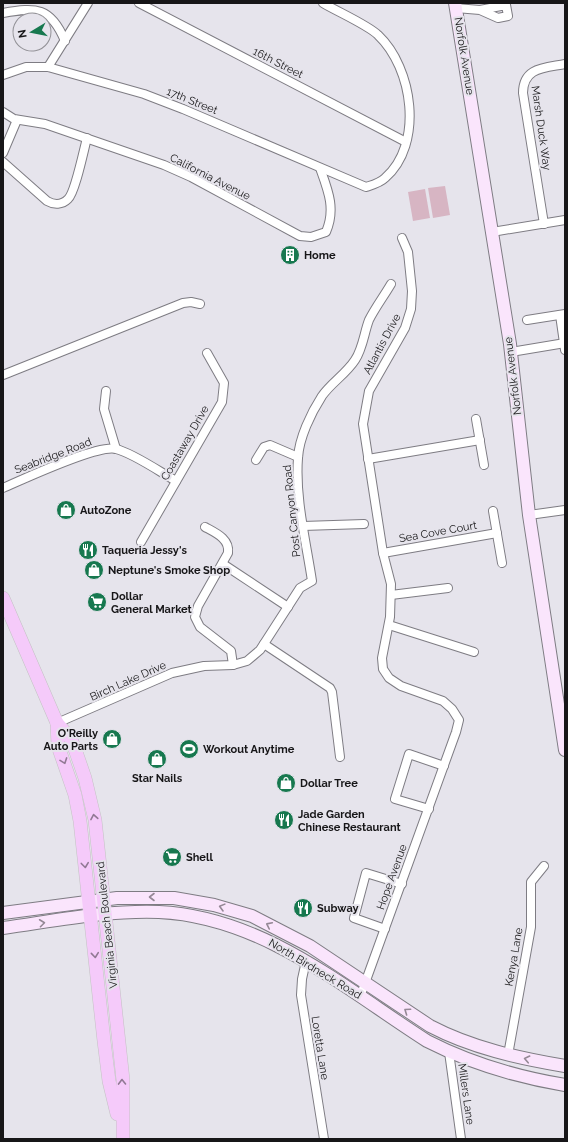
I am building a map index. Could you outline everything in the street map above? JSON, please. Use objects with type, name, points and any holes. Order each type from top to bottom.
[{"type":"main road","name":"Norfolk Avenue","points":[[455,5],[511,352],[529,515],[563,723],[565,750]]},
{"type":"main road","name":"Virginia Beach Boulevard","points":[[3,598],[57,723],[71,739],[85,778],[94,820],[106,915],[123,1080],[122,1137]]},
{"type":"main road","name":"Virginia Beach Boulevard","points":[[57,723],[58,746],[75,795],[80,821],[110,1081],[122,1137]]},
{"type":"main road","name":"North Birdneck Road","points":[[3,913],[104,900],[153,897],[174,898],[214,905],[252,916],[310,946],[366,981],[441,1032],[474,1046],[508,1055],[565,1066]]},
{"type":"main road","name":"North Birdneck Road","points":[[3,928],[134,912],[180,914],[224,922],[289,951],[427,1041],[448,1052],[486,1066],[565,1085]]},
{"type":"street","points":[[48,67],[88,3]]},
{"type":"street","name":"16th Street","points":[[139,3],[406,142]]},
{"type":"street","points":[[322,3],[377,34],[394,56],[405,82],[408,97],[409,112],[406,142]]},
{"type":"street","points":[[455,5],[480,10]]},
{"type":"street","points":[[3,13],[26,9],[42,11],[53,19],[65,41]]},
{"type":"street","name":"Marsh Duck Way","points":[[544,224],[523,98],[523,83],[526,77],[533,72],[565,64]]},
{"type":"street","name":"17th Street","points":[[3,75],[26,67],[48,67],[144,94],[183,109],[366,187],[384,180],[393,170],[403,155],[406,142]]},
{"type":"street","points":[[3,112],[17,120],[3,153]]},
{"type":"street","name":"California Avenue","points":[[17,120],[45,124],[164,165],[191,177],[300,236],[311,237],[326,232],[331,221],[331,196],[320,168]]},
{"type":"street","points":[[3,162],[47,201],[56,204],[62,203],[71,196],[87,138]]},
{"type":"street","points":[[492,232],[565,220]]},
{"type":"street","name":"Atlantis Drive","points":[[402,238],[408,252],[411,309],[405,328],[369,392],[363,424],[383,552],[391,584],[388,625],[382,658],[383,669],[389,678],[401,686],[442,701],[452,709],[458,720]]},
{"type":"street","name":"Post Canyon Road","points":[[288,607],[300,588],[312,581],[303,526],[298,457],[302,439],[313,412],[323,395],[349,370],[356,359],[369,321],[391,284]]},
{"type":"street","points":[[3,375],[183,303],[192,302],[200,304]]},
{"type":"street","points":[[511,352],[565,346],[562,314],[527,320]]},
{"type":"street","name":"Coastaway Drive","points":[[141,542],[224,396],[224,383],[208,353]]},
{"type":"street","points":[[106,390],[104,408],[116,449],[176,481]]},
{"type":"street","points":[[476,419],[484,465]]},
{"type":"street","points":[[368,459],[480,440]]},
{"type":"street","points":[[256,460],[264,447],[270,445],[298,457]]},
{"type":"street","name":"Seabridge Road","points":[[3,488],[75,458],[103,449],[116,449]]},
{"type":"street","points":[[529,515],[565,510]]},
{"type":"street","points":[[493,511],[502,563]]},
{"type":"street","points":[[303,526],[364,524]]},
{"type":"street","points":[[205,527],[221,537],[228,544],[228,554],[198,606],[196,617],[200,627],[231,651],[233,665]]},
{"type":"street","name":"Sea Cove Court","points":[[383,552],[497,533]]},
{"type":"street","points":[[222,564],[288,607]]},
{"type":"street","points":[[391,595],[448,588]]},
{"type":"street","name":"Birch Lake Drive","points":[[57,723],[172,674],[204,666],[233,665],[248,661],[264,644],[288,607]]},
{"type":"street","points":[[388,625],[474,652]]},
{"type":"street","points":[[264,644],[330,688],[332,692],[340,757]]},
{"type":"street","name":"Hope Avenue","points":[[360,997],[429,809],[456,732],[458,720]]},
{"type":"street","points":[[429,809],[395,799],[409,754],[444,766]]},
{"type":"street","name":"Kenya Lane","points":[[508,1055],[531,927],[532,882],[544,866]]},
{"type":"street","points":[[385,929],[354,918],[366,873],[402,884]]},
{"type":"street","points":[[247,931],[252,916]]},
{"type":"street","name":"Loretta Lane","points":[[306,961],[302,979],[301,995],[324,1139]]},
{"type":"street","name":"Millers Lane","points":[[448,1052],[461,1139]]},
{"type":"shaded area","points":[[445,186],[450,215],[433,218],[428,188]]},
{"type":"shaded area","points":[[425,189],[430,218],[413,221],[408,192]]},
{"type":"place","name":"Home","points":[[290,255]]},
{"type":"place","name":"AutoZone","points":[[66,510]]},
{"type":"place","name":"Taqueria Jessy's","points":[[88,550]]},
{"type":"place","name":"Neptune's Smoke Shop","points":[[94,570]]},
{"type":"place","name":"Dollar General Market","points":[[97,602]]},
{"type":"place","name":"O'Reilly Auto Parts","points":[[112,739]]},
{"type":"place","name":"Workout Anytime","points":[[189,749]]},
{"type":"place","name":"Star Nails","points":[[157,759]]},
{"type":"place","name":"Dollar Tree","points":[[286,783]]},
{"type":"place","name":"Jade Garden Chinese Restaurant","points":[[284,820]]},
{"type":"place","name":"Shell","points":[[172,857]]},
{"type":"place","name":"Subway","points":[[303,908]]}]
